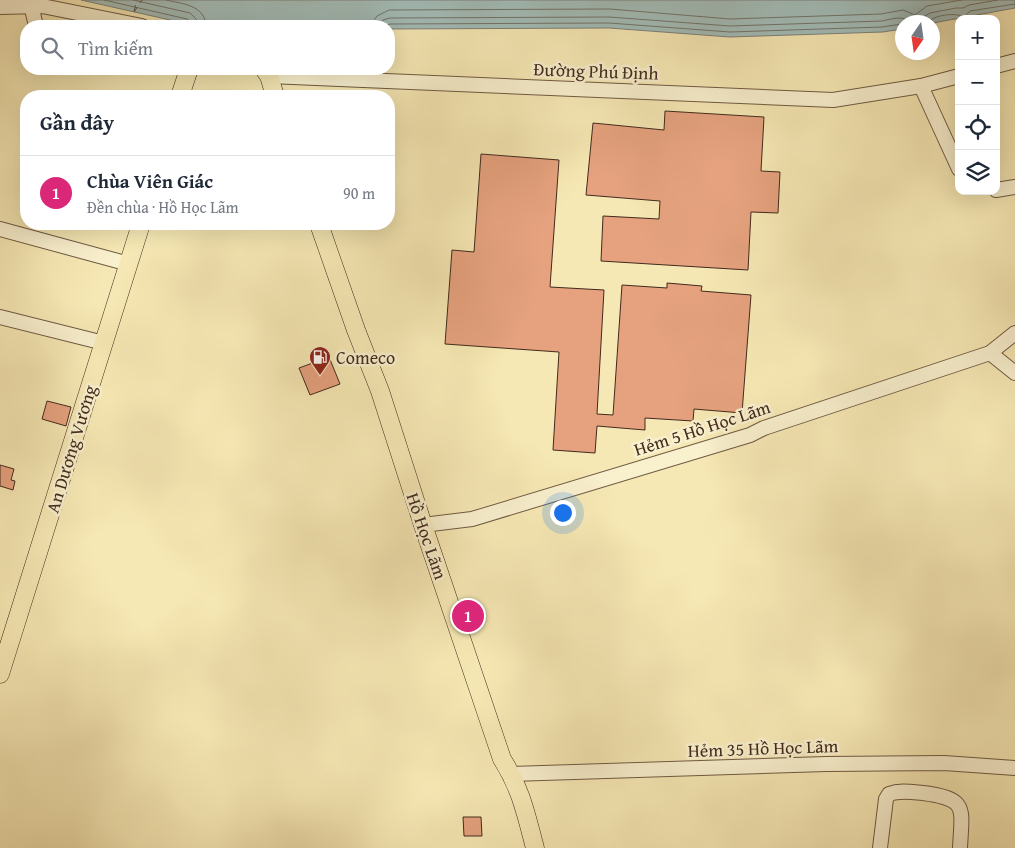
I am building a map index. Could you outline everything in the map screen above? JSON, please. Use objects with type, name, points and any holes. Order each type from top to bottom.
[{"type":"main road","points":[[182,90],[187,75]]},
{"type":"main road","points":[[267,75],[273,90]]},
{"type":"main road","name":"An Dương Vương","points":[[0,674],[139,230]]},
{"type":"main road","name":"Hồ Học Lãm","points":[[321,230],[356,330],[380,391],[502,759],[522,798],[534,848]]},
{"type":"street","points":[[0,7],[31,5],[135,20]]},
{"type":"street","points":[[31,5],[35,20]]},
{"type":"street","points":[[1000,65],[1015,60]]},
{"type":"street","name":"Đường Phú Định","points":[[308,75],[833,100],[921,86],[955,77]]},
{"type":"street","points":[[921,86],[955,160]]},
{"type":"street","points":[[1000,189],[1015,187]]},
{"type":"street","points":[[0,229],[129,264]]},
{"type":"street","points":[[0,317],[104,343]]},
{"type":"street","points":[[1015,333],[990,353],[1015,372]]},
{"type":"street","name":"Hẻm 5 Hồ Học Lãm","points":[[423,525],[472,519],[750,434],[990,353]]},
{"type":"street","name":"Hẻm 35 Hồ Học Lãm","points":[[511,774],[846,764],[944,763],[1015,768]]},
{"type":"street","points":[[880,848],[886,799],[889,794],[903,791],[944,796],[952,799],[956,803],[962,819],[960,848]]},
{"type":"water","points":[[81,0],[1015,0],[1015,8],[977,15],[955,15],[955,19],[940,22],[940,15],[895,15],[895,30],[883,32],[730,37],[609,28],[395,29],[395,20],[170,20]]},
{"type":"building","points":[[665,111],[764,117],[761,171],[780,172],[778,213],[751,212],[748,270],[601,261],[603,216],[659,219],[660,201],[586,195],[593,123],[664,130]]},
{"type":"building","points":[[481,154],[559,160],[550,287],[604,290],[597,414],[613,415],[622,285],[667,288],[667,283],[702,286],[701,291],[751,295],[742,413],[694,409],[693,421],[645,418],[645,430],[597,426],[595,453],[553,450],[559,352],[445,344],[452,250],[474,252]]},
{"type":"building","name":"Comeco","points":[[329,357],[340,384],[310,395],[299,368]]},
{"type":"building","points":[[47,401],[71,407],[66,426],[42,419]]},
{"type":"building","points":[[0,465],[14,469],[11,480],[15,481],[13,490],[0,486]]},
{"type":"building","points":[[463,817],[481,817],[482,836],[464,836]]},
{"type":"ferry route","points":[[134,11],[137,0]]},
{"type":"ferry route","points":[[134,12],[142,0]]},
{"type":"place","name":"Comeco","points":[[320,376]]},
{"type":"place","name":"Chùa Viên Giác","points":[[468,616]]}]
